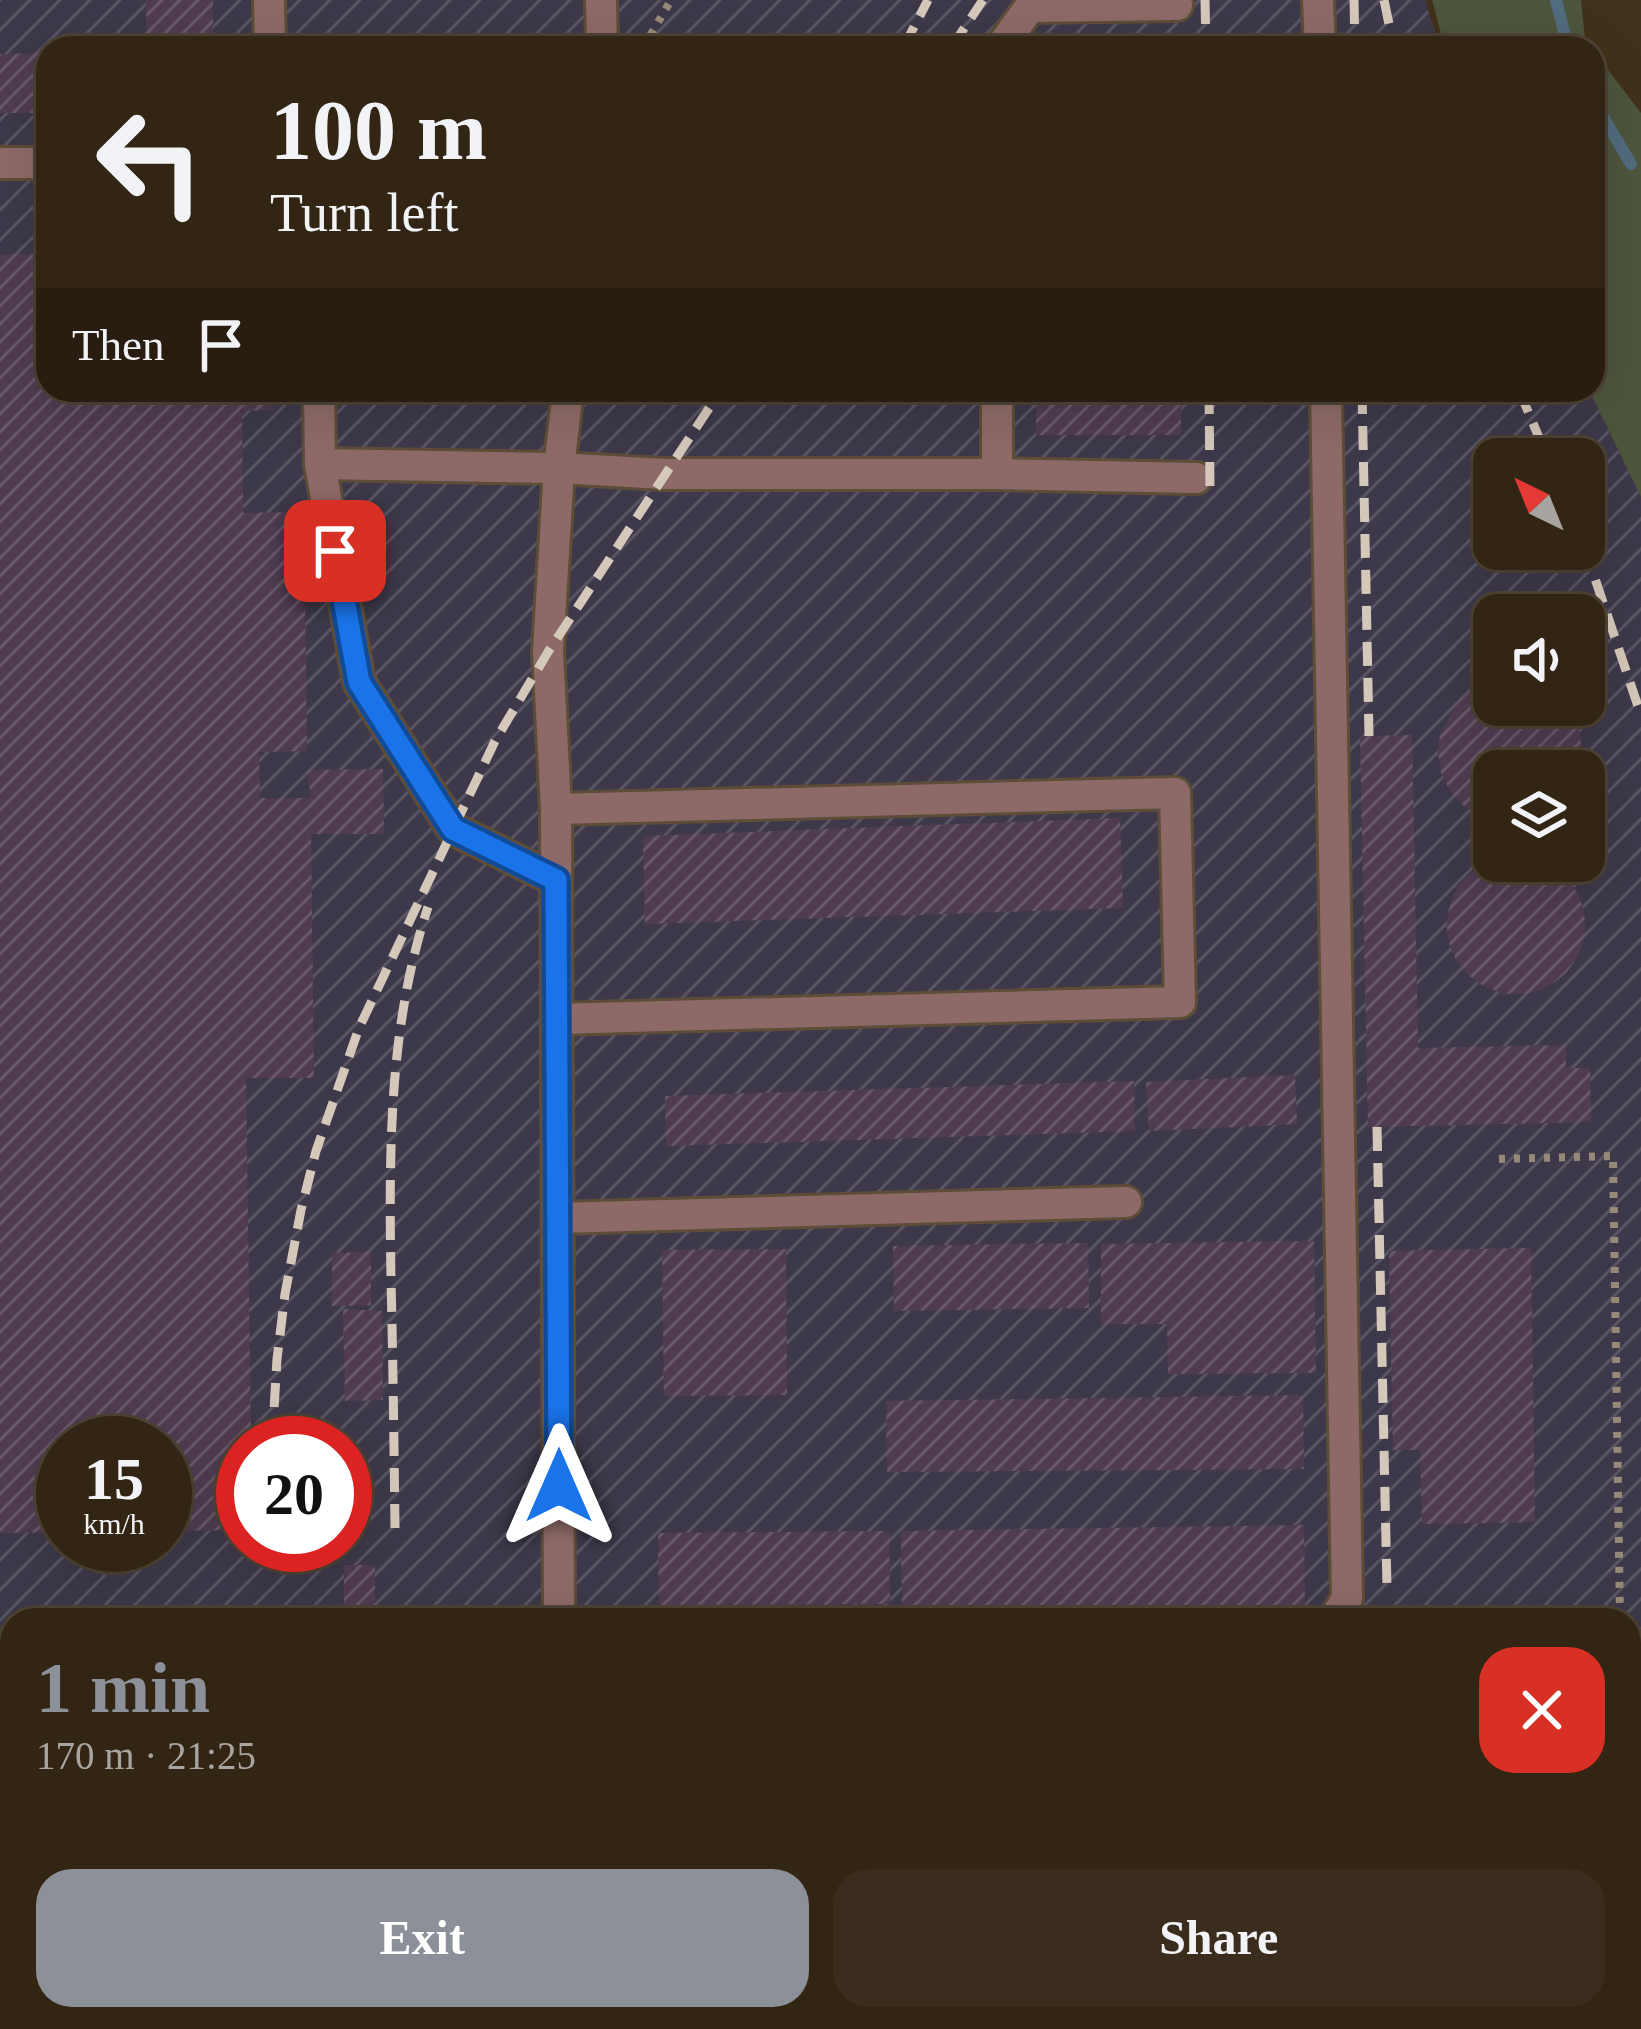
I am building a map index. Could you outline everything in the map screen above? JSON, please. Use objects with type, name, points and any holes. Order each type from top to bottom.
[{"type":"lane","points":[[268,0],[270,36]]},
{"type":"lane","points":[[601,0],[602,36]]},
{"type":"lane","points":[[1318,0],[1320,36]]},
{"type":"lane","points":[[1009,36],[1030,7],[1177,5]]},
{"type":"lane","points":[[0,163],[36,163]]},
{"type":"lane","points":[[319,402],[320,464],[359,682],[453,829],[556,880]]},
{"type":"lane","points":[[559,1608],[556,809],[548,652],[567,402]]},
{"type":"lane","points":[[997,474],[998,402]]},
{"type":"lane","points":[[1326,402],[1347,1598],[1341,1608]]},
{"type":"lane","points":[[320,464],[664,474],[1196,478]]},
{"type":"lane","points":[[556,809],[1175,793],[1180,1002],[557,1019]]},
{"type":"lane","points":[[558,1218],[1126,1202]]},
{"type":"path","points":[[650,36],[671,0]]},
{"type":"path","points":[[1499,1159],[1613,1156],[1620,1608]]},
{"type":"shaded area","points":[[0,0],[1425,0],[1436,36],[36,36],[36,402],[1595,402],[1641,497],[1641,1608],[0,1608]]},
{"type":"green space","points":[[1432,0],[1581,0],[1585,36],[1442,36]]},
{"type":"green space","points":[[1605,66],[1641,113],[1641,497],[1595,402],[1605,402]]},
{"type":"building","points":[[146,0],[213,0],[213,36],[147,36]]},
{"type":"building","points":[[36,53],[36,113],[0,113],[0,54]]},
{"type":"building","points":[[36,254],[36,402],[273,402],[273,410],[242,411],[243,513],[304,512],[307,751],[259,752],[260,798],[311,798],[307,770],[383,769],[384,834],[311,834],[314,1078],[246,1078],[251,1416],[216,1416],[216,1530],[192,1531],[192,1416],[36,1416],[36,1532],[0,1533],[0,255]]},
{"type":"building","points":[[1036,402],[1181,402],[1181,435],[1036,435]]},
{"type":"building","points":[[1472,690],[1473,726],[1576,726],[1582,750],[1473,750],[1473,813],[1449,789],[1438,753],[1440,734],[1458,702]]},
{"type":"building","points":[[1412,735],[1418,1048],[1566,1045],[1566,1068],[1590,1068],[1591,1122],[1368,1127],[1360,736]]},
{"type":"building","points":[[1120,818],[1123,908],[645,924],[643,836]]},
{"type":"building","points":[[1473,871],[1473,882],[1570,882],[1584,911],[1584,939],[1574,964],[1555,983],[1530,993],[1502,993],[1477,983],[1458,964],[1448,939],[1452,898]]},
{"type":"building","points":[[1295,1075],[1297,1124],[1149,1131],[1146,1082]]},
{"type":"building","points":[[1134,1081],[1135,1131],[666,1146],[665,1096]]},
{"type":"building","points":[[1314,1241],[1316,1373],[1168,1374],[1167,1324],[1101,1324],[1101,1244]]},
{"type":"building","points":[[1088,1243],[1089,1308],[894,1311],[893,1246]]},
{"type":"building","points":[[1531,1248],[1535,1522],[1422,1524],[1420,1450],[1393,1450],[1389,1251]]},
{"type":"building","points":[[786,1249],[787,1395],[664,1396],[662,1250]]},
{"type":"building","points":[[371,1252],[371,1305],[332,1306],[332,1253]]},
{"type":"building","points":[[343,1309],[382,1311],[383,1400],[345,1401]]},
{"type":"building","points":[[1303,1395],[1304,1469],[887,1472],[886,1401]]},
{"type":"building","points":[[1304,1525],[1305,1608],[902,1608],[901,1531]]},
{"type":"building","points":[[889,1531],[890,1604],[659,1605],[658,1533]]},
{"type":"building","points":[[375,1565],[375,1608],[344,1608],[344,1572],[372,1572]]},
{"type":"waterway","points":[[1556,0],[1565,36]]},
{"type":"waterway","points":[[1605,120],[1631,164]]},
{"type":"railway","points":[[909,36],[928,0]]},
{"type":"railway","points":[[959,36],[983,0]]},
{"type":"railway","points":[[1205,0],[1206,36]]},
{"type":"railway","points":[[1354,0],[1355,36]]},
{"type":"railway","points":[[1384,0],[1392,36]]},
{"type":"railway","points":[[274,1416],[285,1294],[301,1210],[316,1151],[359,1028],[495,741],[713,402]]},
{"type":"railway","points":[[1209,402],[1210,491]]},
{"type":"railway","points":[[1362,402],[1369,736]]},
{"type":"railway","points":[[1524,402],[1539,438]]},
{"type":"railway","points":[[1592,570],[1641,715]]},
{"type":"railway","points":[[395,1528],[391,1139],[405,999],[428,907]]},
{"type":"railway","points":[[1377,1127],[1387,1588]]},
{"type":"route","points":[[335,551],[359,682],[453,829],[556,880],[559,1486]]}]
